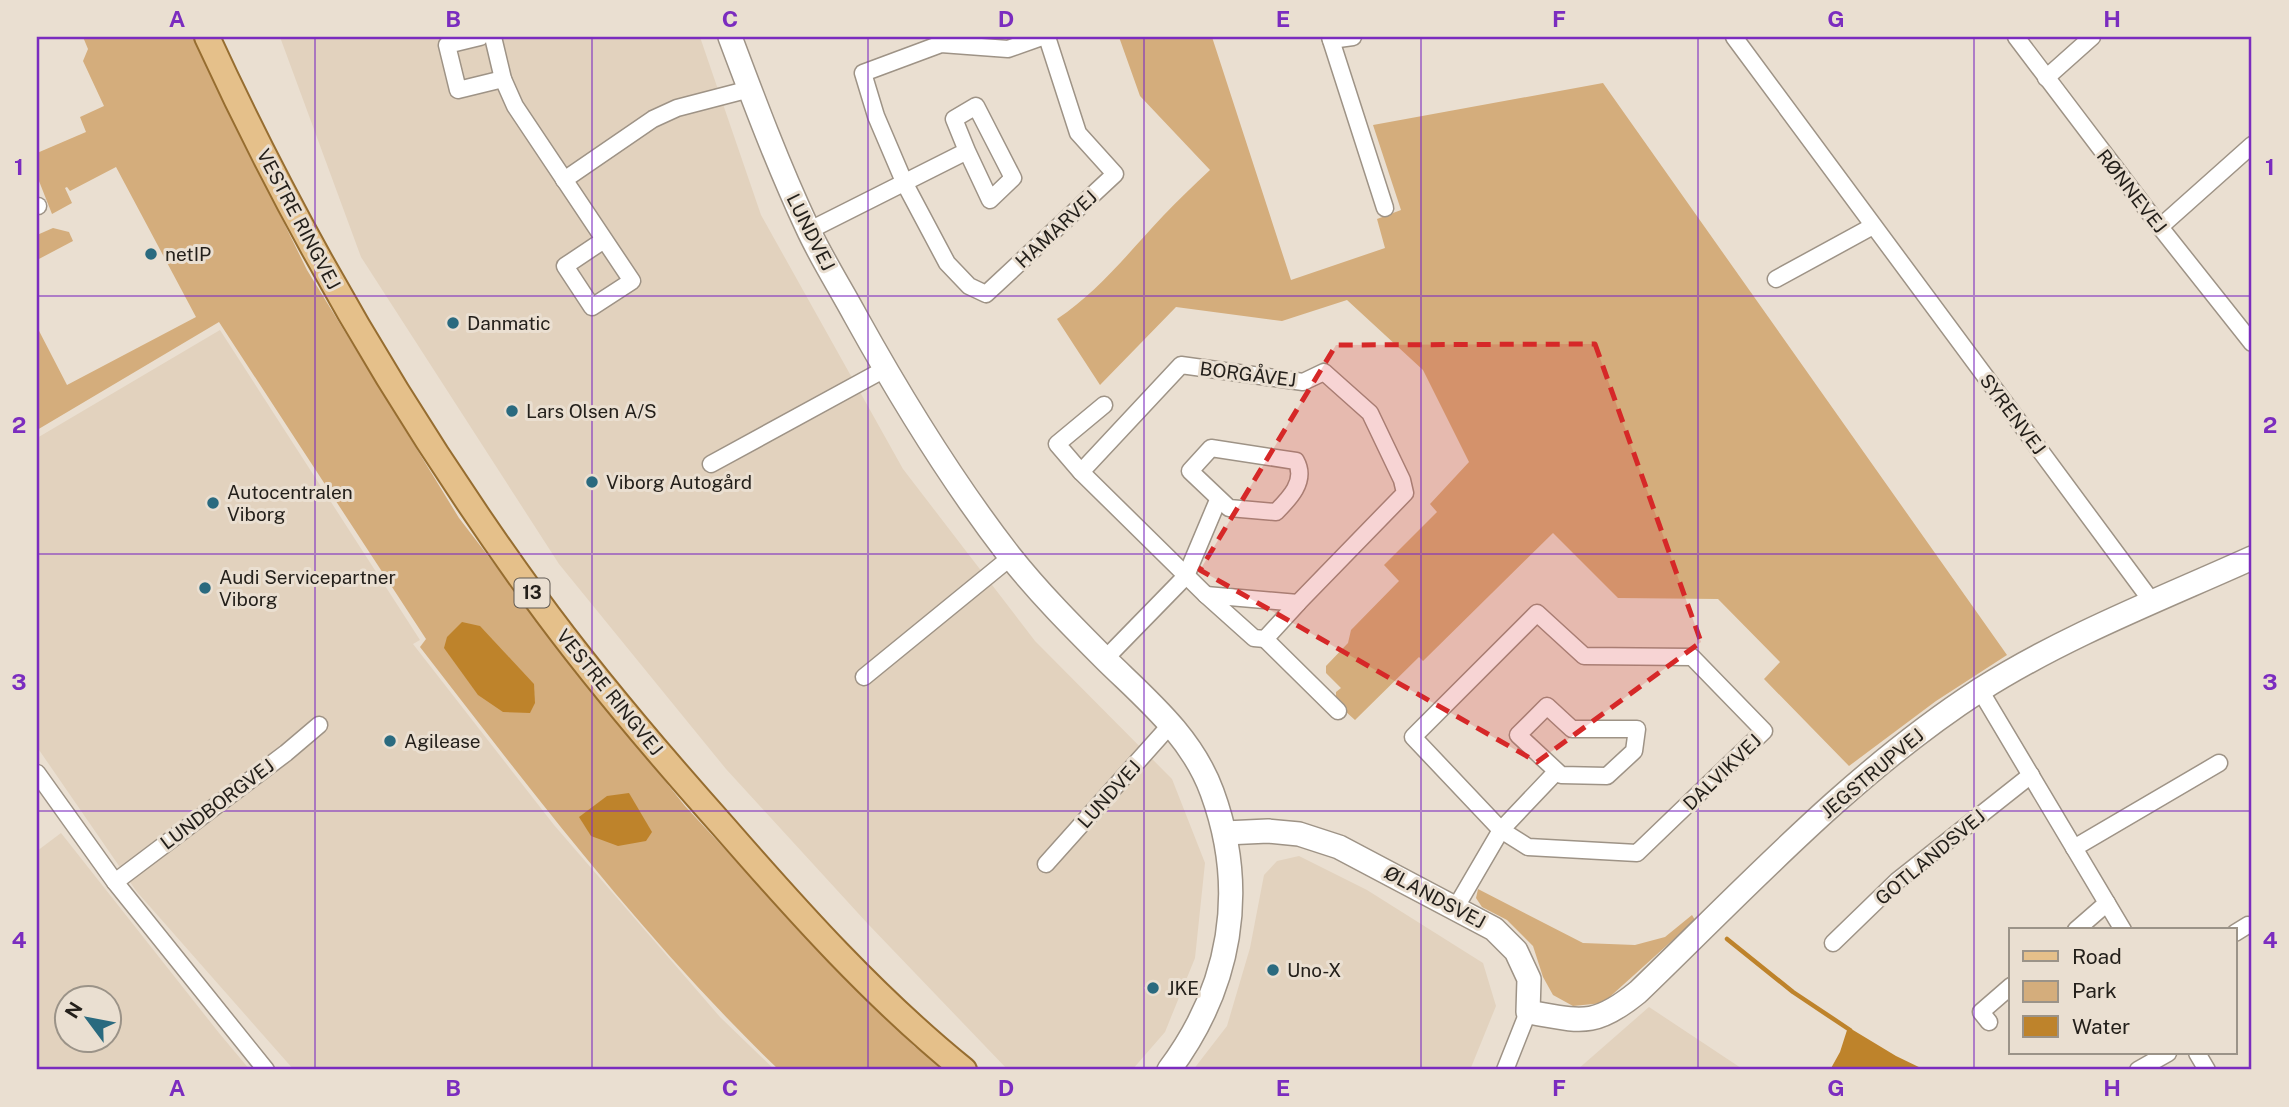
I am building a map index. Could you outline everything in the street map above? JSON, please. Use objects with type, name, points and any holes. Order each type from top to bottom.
[{"type":"main road","name":"VESTRE RINGVEJ","points":[[207,37],[310,243],[365,338],[426,438],[534,596],[646,738],[798,912],[875,989],[964,1070]]},
{"type":"street","points":[[480,37],[447,45],[458,90],[503,79]]},
{"type":"street","points":[[493,37],[503,79],[515,106],[604,240]]},
{"type":"street","name":"LUNDVEJ","points":[[730,37],[777,161],[808,231],[885,369],[961,491],[1048,601],[1172,723],[1195,757],[1211,789],[1225,833],[1231,882],[1225,955],[1212,998],[1190,1042],[1169,1070]]},
{"type":"street","name":"HAMARVEJ","points":[[1044,37],[1078,133],[1115,174],[986,294],[969,286],[947,263],[905,184],[876,116],[863,72],[942,44],[1008,49],[1044,37]]},
{"type":"street","points":[[1353,37],[1331,39],[1385,208]]},
{"type":"street","name":"SYRENVEJ","points":[[1734,37],[2153,603]]},
{"type":"street","name":"RØNNEVEJ","points":[[2016,37],[2252,343]]},
{"type":"street","points":[[2046,78],[2092,37]]},
{"type":"street","points":[[564,180],[653,119],[677,108],[750,89]]},
{"type":"street","points":[[976,106],[1013,178],[990,200],[978,176],[967,151],[954,119],[976,106]]},
{"type":"street","points":[[2160,227],[2252,145]]},
{"type":"street","points":[[808,231],[967,151]]},
{"type":"street","points":[[1776,279],[1873,226]]},
{"type":"street","name":"BORGÅVEJ","points":[[1081,472],[1181,365],[1303,382],[1324,372],[1370,413],[1402,480],[1405,493],[1265,639]]},
{"type":"street","points":[[711,464],[885,369]]},
{"type":"street","points":[[1104,405],[1058,444],[1081,472],[1206,596],[1254,638],[1265,639],[1338,711]]},
{"type":"street","points":[[1211,449],[1296,461],[1300,468],[1295,494],[1276,512],[1228,509],[1218,500],[1190,471],[1211,449]]},
{"type":"street","points":[[1105,659],[1186,576],[1218,500]]},
{"type":"street","points":[[864,677],[1011,557]]},
{"type":"street","name":"JEGSTRUPVEJ","points":[[1528,1012],[1590,1020],[1615,1011],[1639,992],[1856,783],[1909,740],[1980,690],[2057,646],[2252,558]]},
{"type":"street","points":[[1206,596],[1298,603]]},
{"type":"street","name":"DALVIKVEJ","points":[[1537,613],[1584,656],[1692,657],[1764,731],[1637,853],[1528,847],[1501,830],[1413,737],[1537,613]]},
{"type":"street","points":[[1980,690],[2122,928]]},
{"type":"street","points":[[1547,706],[1572,729],[1637,729],[1634,751],[1607,776],[1561,775],[1556,772],[1518,734],[1547,706]]},
{"type":"street","name":"LUNDVEJ","points":[[1046,864],[1172,723]]},
{"type":"street","name":"LUNDBORGVEJ","points":[[114,882],[286,753],[319,725]]},
{"type":"street","points":[[2074,848],[2219,764]]},
{"type":"street","points":[[1456,907],[1501,830],[1556,772]]},
{"type":"street","points":[[37,773],[114,882],[265,1070]]},
{"type":"street","name":"GOTLANDSVEJ","points":[[1833,943],[1907,872],[2031,775]]},
{"type":"street","name":"ØLANDSVEJ","points":[[1225,833],[1268,831],[1299,834],[1339,847],[1494,929],[1516,951],[1528,979],[1528,1012],[1506,1070]]},
{"type":"street","points":[[2078,928],[2107,903]]},
{"type":"street","points":[[1989,1022],[1981,1012],[2009,988]]},
{"type":"street","points":[[2138,1070],[2166,1054]]},
{"type":"street","points":[[2198,1054],[2207,1070]]},
{"type":"highlighted area","points":[[1595,344],[1701,642],[1537,762],[1200,570],[1336,345]]},
{"type":"shaded area","points":[[280,37],[700,37],[761,215],[903,469],[1035,641],[1172,779],[1205,863],[1195,958],[1165,1032],[1132,1070],[1008,1070],[868,924],[726,769],[559,564],[361,257]]},
{"type":"shaded area","points":[[220,330],[420,640],[413,644],[554,825],[720,1017],[775,1070],[294,1070],[137,892],[37,747],[37,438]]},
{"type":"shaded area","points":[[61,833],[250,1070],[37,1070],[37,851]]},
{"type":"shaded area","points":[[1299,856],[1367,890],[1483,963],[1496,1006],[1470,1070],[1193,1070],[1227,1026],[1250,948],[1264,875],[1277,861]]},
{"type":"shaded area","points":[[1649,1007],[1744,1070],[1577,1070]]},
{"type":"green space","points":[[83,37],[193,37],[307,270],[459,518],[685,806],[808,939],[914,1046],[945,1070],[779,1070],[730,1021],[592,865],[420,647],[426,639],[219,322],[37,430],[37,327],[67,385],[196,317],[116,167],[70,191],[65,188],[72,203],[52,214],[37,176],[37,153],[86,132],[80,117],[104,106],[83,61],[88,49]]},
{"type":"green space","points":[[1119,37],[1212,37],[1291,280],[1385,248],[1377,219],[1401,210],[1373,125],[1603,83],[2007,655],[1936,701],[1849,766],[1764,679],[1780,662],[1718,599],[1618,598],[1553,533],[1423,661],[1419,657],[1355,720],[1336,703],[1336,692],[1341,688],[1326,673],[1326,666],[1348,643],[1351,630],[1399,581],[1384,565],[1437,512],[1430,504],[1469,462],[1423,370],[1347,300],[1282,321],[1176,307],[1100,385],[1057,319],[1100,284],[1210,170],[1140,96]]},
{"type":"green space","points":[[53,228],[69,232],[73,241],[37,260],[37,235]]},
{"type":"green space","points":[[1478,889],[1583,943],[1635,945],[1665,937],[1692,915],[1695,920],[1603,1003],[1573,1006],[1553,995],[1543,977],[1533,946],[1507,920],[1482,907],[1476,898]]},
{"type":"water","points":[[462,622],[480,626],[534,684],[535,703],[530,713],[503,712],[478,695],[444,648],[447,637]]},
{"type":"water","points":[[629,793],[652,832],[646,841],[618,846],[591,836],[579,817],[607,796]]},
{"type":"water","points":[[1848,1027],[1925,1070],[1830,1070],[1840,1052]]},
{"type":"waterway","points":[[1727,939],[1793,992],[1850,1030]]},
{"type":"place","name":"netIP","points":[[151,254]]},
{"type":"place","name":"Danmatic","points":[[453,323]]},
{"type":"place","name":"Lars Olsen A/S","points":[[512,411]]},
{"type":"place","name":"Viborg Autogård","points":[[592,482]]},
{"type":"place","name":"Autocentralen Viborg","points":[[213,503]]},
{"type":"place","name":"Audi Servicepartner Viborg","points":[[205,588]]},
{"type":"place","name":"Agilease","points":[[390,741]]},
{"type":"place","name":"Uno-X","points":[[1273,970]]},
{"type":"place","name":"JKE","points":[[1153,988]]}]
